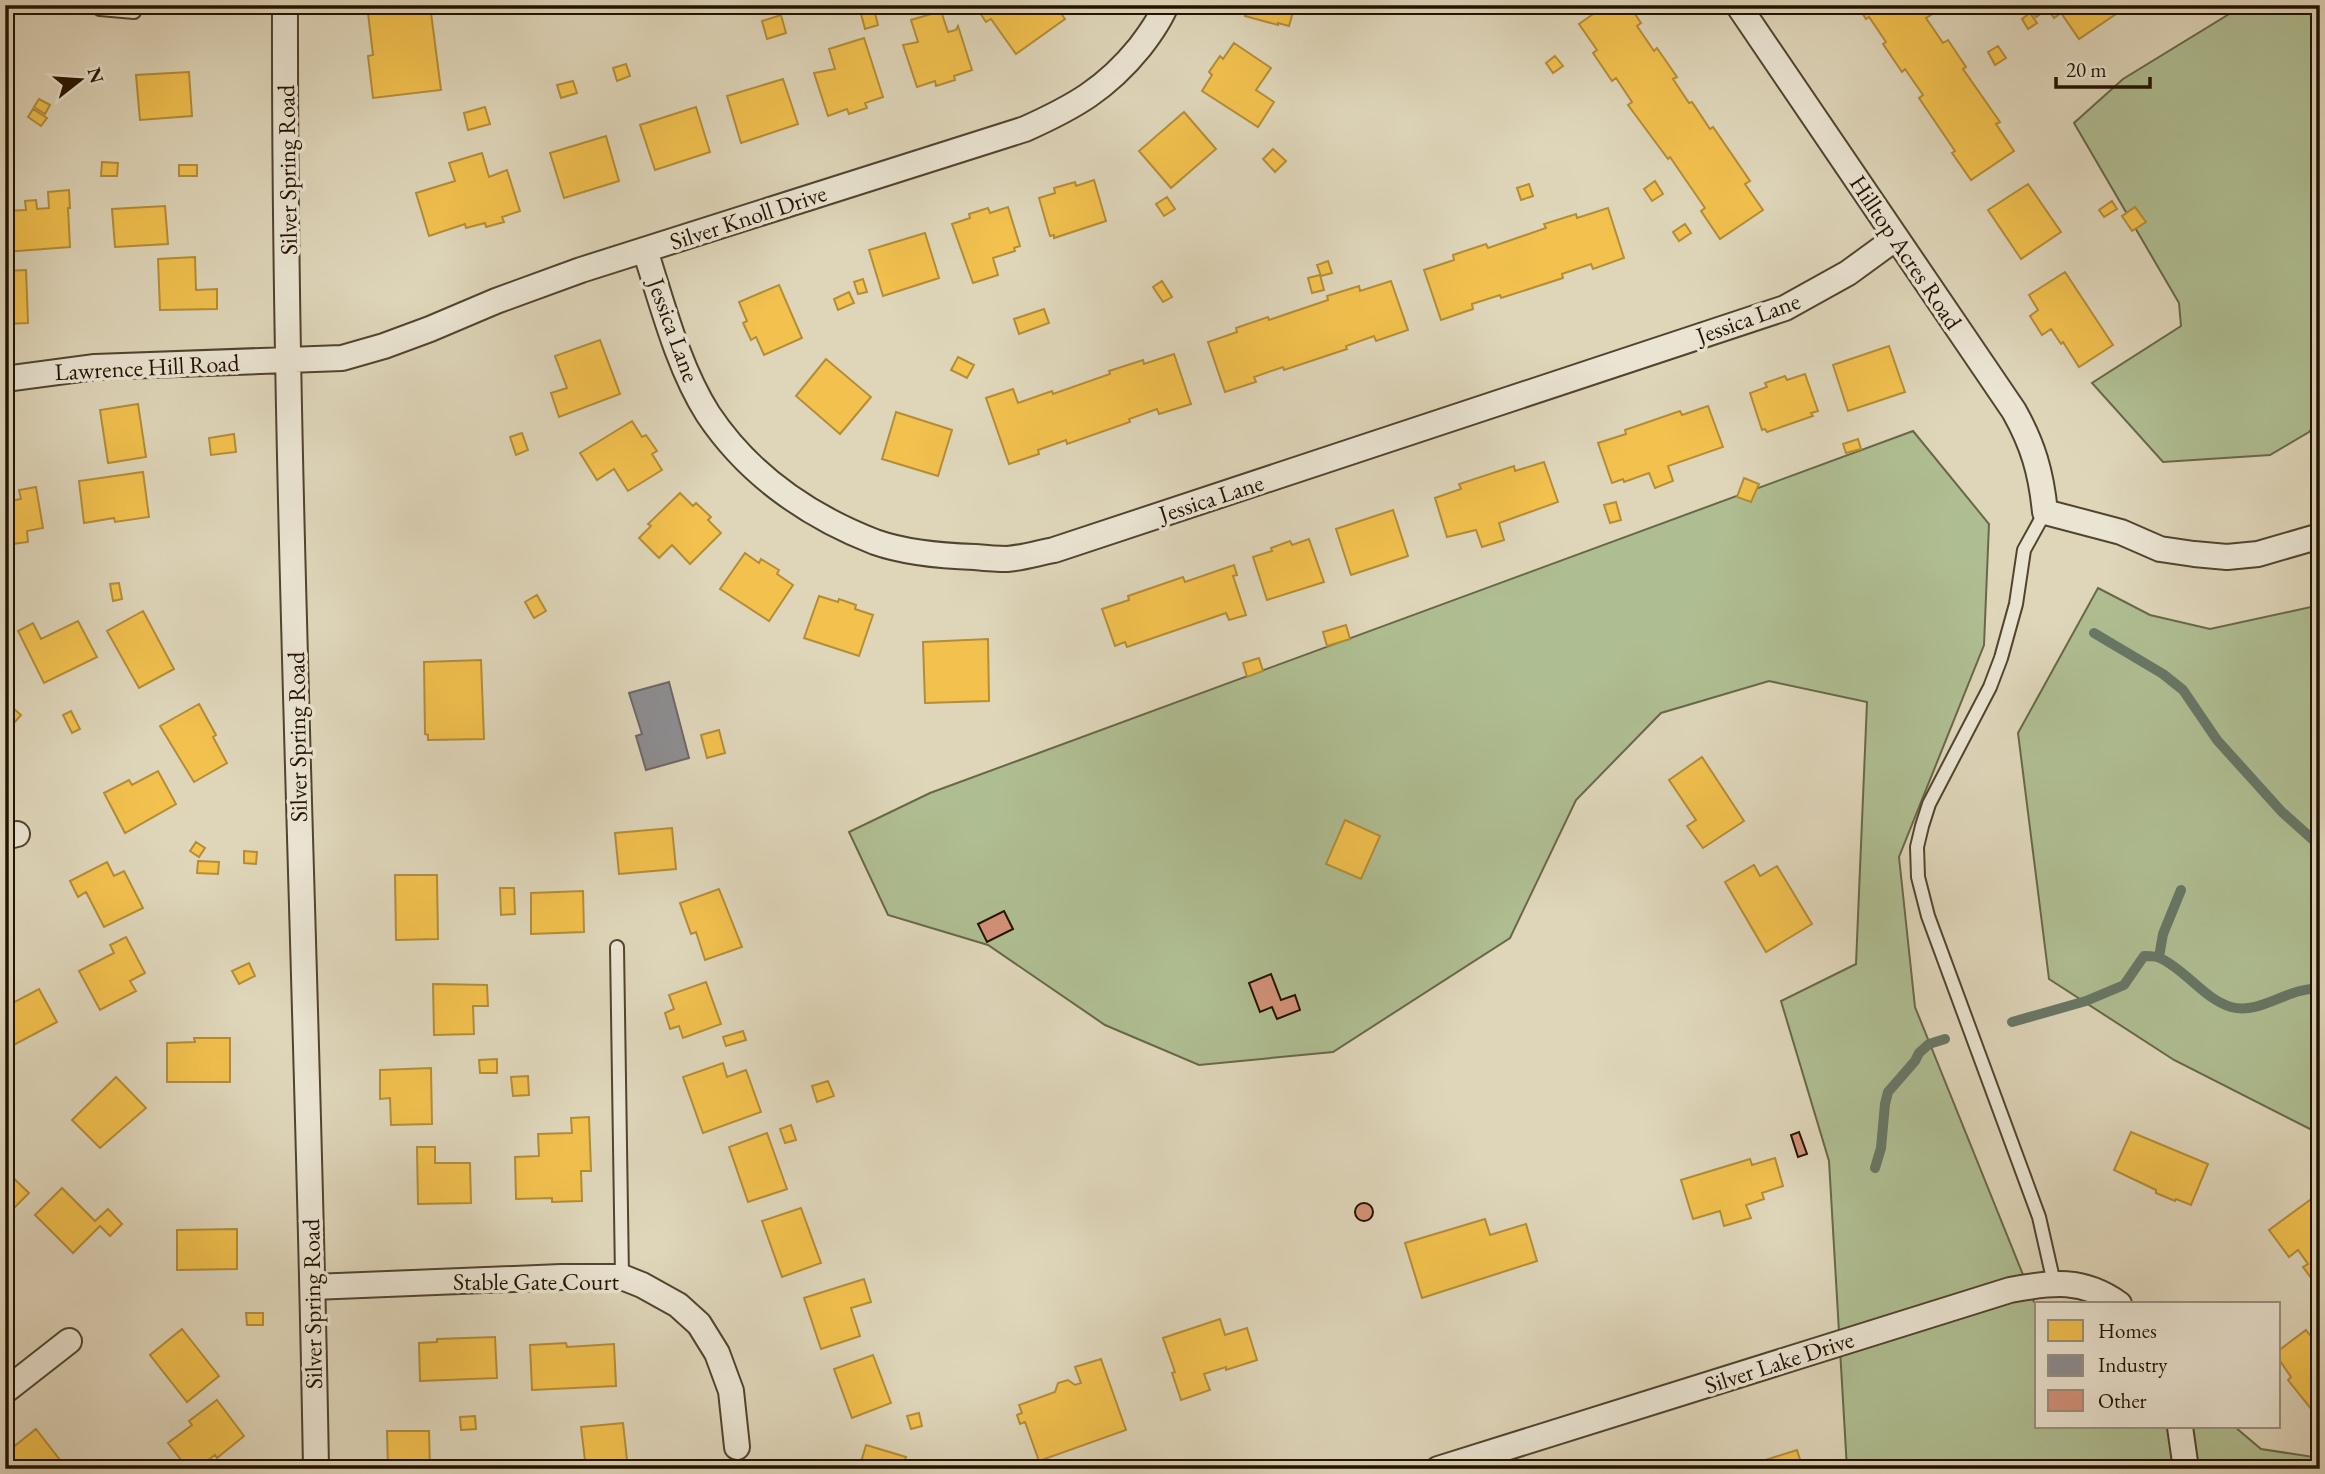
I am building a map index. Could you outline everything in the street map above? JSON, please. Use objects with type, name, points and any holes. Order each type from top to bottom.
[{"type":"street","name":"Silver Spring Road","points":[[285,5],[298,792],[316,1469]]},
{"type":"street","name":"Silver Knoll Drive","points":[[289,361],[342,358],[384,346],[569,275],[1025,129],[1064,111],[1100,89],[1129,60],[1166,5]]},
{"type":"street","name":"Hilltop Acres Road","points":[[1738,5],[2014,411],[2038,462],[2045,512]]},
{"type":"street","name":"Jessica Lane","points":[[645,250],[690,379],[708,414],[741,457],[770,484],[803,507],[876,542],[910,551],[948,556],[1007,559],[1065,547],[1786,307],[1849,273],[1896,238]]},
{"type":"street","name":"Lawrence Hill Road","points":[[5,379],[95,367],[289,361]]},
{"type":"street","points":[[2045,512],[2121,532],[2160,549],[2227,557],[2258,554],[2320,536]]},
{"type":"street","name":"Stable Gate Court","points":[[313,1287],[550,1277],[622,1277],[678,1305],[699,1324],[718,1353],[731,1391],[737,1447]]},
{"type":"street","name":"Silver Lake Drive","points":[[1438,1469],[2010,1290],[2054,1283],[2087,1287],[2116,1302]]},
{"type":"street","points":[[5,1391],[69,1341]]},
{"type":"street","points":[[2180,1428],[2186,1469]]},
{"type":"lane","points":[[94,5],[100,9],[134,12]]},
{"type":"lane","points":[[2045,512],[2024,550],[2016,604],[1990,687],[1929,803],[1917,847],[1918,877],[1928,916],[2039,1217],[2054,1283]]},
{"type":"lane","points":[[617,947],[622,1277]]},
{"type":"green space","points":[[2244,5],[2320,5],[2320,419],[2309,432],[2270,455],[2163,462],[2092,383],[2181,326],[2179,303],[2074,123],[2123,79]]},
{"type":"green space","points":[[1913,431],[1989,524],[1984,645],[1899,857],[1915,1007],[2035,1302],[2035,1428],[2236,1428],[2261,1449],[2320,1458],[2320,1469],[1847,1469],[1829,1161],[1781,1001],[1856,964],[1867,702],[1769,681],[1661,713],[1576,800],[1510,938],[1333,1052],[1199,1065],[1105,1025],[988,945],[888,915],[849,832],[930,793]]},
{"type":"green space","points":[[2098,588],[2150,615],[2210,629],[2320,605],[2320,1134],[2174,1060],[2049,979],[2018,733]]},
{"type":"building: Homes","points":[[367,5],[430,5],[441,90],[373,98],[368,56],[373,55]]},
{"type":"building: Homes","points":[[983,5],[1055,5],[1065,19],[1016,54],[991,19],[986,22],[980,13],[986,9]]},
{"type":"building: Homes","points":[[1248,5],[1295,5],[1289,26],[1245,16]]},
{"type":"building: Homes","points":[[1606,5],[1629,5],[1641,23],[1637,26],[1654,51],[1657,48],[1677,77],[1673,79],[1689,103],[1692,102],[1710,129],[1713,127],[1750,181],[1745,184],[1763,210],[1720,239],[1701,211],[1705,208],[1670,157],[1668,159],[1628,105],[1632,102],[1616,78],[1612,81],[1593,53],[1597,50],[1579,24]]},
{"type":"building: Homes","points":[[1857,5],[1924,5],[1931,15],[1926,18],[1943,43],[1948,40],[1966,67],[1963,69],[2000,122],[1996,124],[2014,151],[1971,180],[1919,98],[1923,95],[1905,69],[1902,72],[1883,44],[1886,42]]},
{"type":"building: Homes","points":[[2028,5],[2114,5],[2119,12],[2079,39],[2061,13],[2054,18],[2048,9],[2036,17]]},
{"type":"building: Homes","points":[[874,9],[878,25],[865,29],[861,14]]},
{"type":"building: Homes","points":[[941,11],[948,32],[956,30],[958,26],[972,70],[954,76],[955,80],[936,86],[935,81],[917,87],[903,45],[918,42],[911,20]]},
{"type":"building: Homes","points":[[2030,13],[2037,23],[2028,29],[2022,19]]},
{"type":"building: Homes","points":[[781,15],[786,33],[767,39],[762,21]]},
{"type":"building: Homes","points":[[864,38],[883,97],[865,103],[867,108],[849,114],[847,109],[828,116],[814,73],[835,69],[829,49]]},
{"type":"building: Homes","points":[[1234,43],[1271,68],[1256,90],[1274,102],[1258,127],[1202,91],[1212,75],[1209,72],[1220,56],[1223,59]]},
{"type":"building: Homes","points":[[1998,46],[2006,58],[1995,65],[1988,52]]},
{"type":"building: Homes","points":[[1555,56],[1563,66],[1553,73],[1546,63]]},
{"type":"building: Homes","points":[[626,64],[630,76],[617,81],[613,68]]},
{"type":"building: Homes","points":[[189,72],[192,116],[140,120],[136,75]]},
{"type":"building: Homes","points":[[783,79],[798,124],[741,143],[727,96]]},
{"type":"building: Homes","points":[[573,81],[577,93],[561,98],[557,85]]},
{"type":"building: Homes","points":[[39,99],[50,105],[45,114],[34,107]]},
{"type":"building: Homes","points":[[485,107],[490,124],[468,130],[464,113]]},
{"type":"building: Homes","points":[[696,107],[710,152],[655,170],[640,125]]},
{"type":"building: Homes","points":[[33,109],[47,118],[41,126],[28,117]]},
{"type":"building: Homes","points":[[1184,112],[1216,149],[1171,188],[1139,151]]},
{"type":"building: Homes","points":[[606,136],[619,181],[564,198],[550,153]]},
{"type":"building: Homes","points":[[1273,149],[1286,161],[1275,172],[1263,159]]},
{"type":"building: Homes","points":[[482,153],[489,177],[507,170],[520,211],[502,217],[504,222],[486,227],[485,223],[466,228],[465,224],[429,236],[416,193],[455,181],[449,163]]},
{"type":"building: Homes","points":[[102,162],[118,163],[117,176],[101,176]]},
{"type":"building: Homes","points":[[179,165],[197,165],[197,176],[179,176]]},
{"type":"building: Homes","points":[[1094,180],[1106,221],[1054,238],[1054,235],[1050,236],[1039,198],[1055,193],[1054,188],[1075,182],[1076,186]]},
{"type":"building: Homes","points":[[1655,181],[1663,194],[1652,201],[1644,189]]},
{"type":"building: Homes","points":[[1529,184],[1533,196],[1521,200],[1517,188]]},
{"type":"building: Homes","points":[[2028,184],[2061,232],[2021,259],[1988,210]]},
{"type":"building: Homes","points":[[69,190],[70,247],[5,252],[5,211],[26,210],[25,201],[36,200],[37,209],[49,208],[48,192]]},
{"type":"building: Homes","points":[[1167,197],[1175,209],[1164,216],[1156,204]]},
{"type":"building: Homes","points":[[2112,201],[2117,209],[2104,217],[2099,210]]},
{"type":"building: Homes","points":[[165,206],[168,244],[115,247],[112,209]]},
{"type":"building: Homes","points":[[1008,207],[1020,246],[1014,248],[1015,251],[993,258],[998,275],[973,283],[952,224],[970,218],[969,214],[988,208],[990,213]]},
{"type":"building: Homes","points":[[2135,207],[2146,222],[2132,231],[2122,216]]},
{"type":"building: Homes","points":[[1608,208],[1624,258],[1593,269],[1591,264],[1562,274],[1563,278],[1501,298],[1500,295],[1472,304],[1473,309],[1441,320],[1424,270],[1454,260],[1453,255],[1486,244],[1488,248],[1546,228],[1544,224],[1576,214],[1577,218]]},
{"type":"building: Homes","points":[[1685,224],[1691,233],[1679,241],[1673,232]]},
{"type":"building: Homes","points":[[925,233],[939,278],[883,296],[869,250]]},
{"type":"building: Homes","points":[[195,257],[196,290],[217,289],[217,309],[160,310],[158,259]]},
{"type":"building: Homes","points":[[1328,261],[1332,273],[1321,276],[1317,265]]},
{"type":"building: Homes","points":[[26,270],[28,323],[5,324],[5,271]]},
{"type":"building: Homes","points":[[2065,272],[2113,345],[2079,367],[2051,329],[2042,335],[2030,316],[2038,310],[2029,295]]},
{"type":"building: Homes","points":[[1320,275],[1324,290],[1312,293],[1308,278]]},
{"type":"building: Homes","points":[[863,279],[867,292],[858,294],[854,282]]},
{"type":"building: Homes","points":[[1162,281],[1172,297],[1163,302],[1153,287]]},
{"type":"building: Homes","points":[[1391,281],[1408,330],[1376,341],[1374,336],[1346,346],[1347,349],[1254,377],[1256,382],[1225,392],[1208,342],[1237,332],[1236,328],[1328,300],[1327,296],[1359,286],[1360,291]]},
{"type":"building: Homes","points":[[779,285],[802,338],[764,355],[756,337],[751,340],[743,323],[747,321],[739,302]]},
{"type":"building: Homes","points":[[849,292],[854,303],[838,310],[834,299]]},
{"type":"building: Homes","points":[[1044,309],[1049,323],[1019,334],[1014,319]]},
{"type":"building: Homes","points":[[600,340],[620,394],[559,417],[551,393],[567,388],[555,356]]},
{"type":"building: Homes","points":[[1889,346],[1905,392],[1848,411],[1833,365]]},
{"type":"building: Homes","points":[[1174,354],[1191,404],[1159,414],[1157,409],[1129,419],[1130,422],[1067,444],[1066,440],[1038,450],[1039,454],[1009,464],[986,398],[1013,389],[1018,403],[1052,391],[1053,394],[1143,360],[1144,364]]},
{"type":"building: Homes","points":[[958,357],[974,365],[967,378],[951,370]]},
{"type":"building: Homes","points":[[826,359],[871,397],[840,434],[796,396]]},
{"type":"building: Homes","points":[[1805,374],[1818,411],[1811,413],[1813,416],[1767,432],[1762,430],[1750,393],[1767,387],[1765,383],[1785,376],[1787,380]]},
{"type":"building: Homes","points":[[138,404],[146,457],[108,463],[100,410]]},
{"type":"building: Homes","points":[[1708,406],[1723,447],[1668,466],[1673,481],[1655,488],[1649,473],[1624,482],[1623,479],[1612,483],[1598,443],[1626,434],[1625,430],[1680,411],[1682,415]]},
{"type":"building: Homes","points":[[896,412],[952,430],[938,476],[882,459]]},
{"type":"building: Homes","points":[[632,421],[642,437],[646,435],[657,451],[652,454],[662,470],[628,491],[614,469],[597,480],[580,453]]},
{"type":"building: Homes","points":[[522,433],[528,450],[516,455],[510,437]]},
{"type":"building: Homes","points":[[234,434],[236,452],[211,455],[209,438]]},
{"type":"building: Homes","points":[[1858,439],[1861,449],[1846,453],[1843,444]]},
{"type":"building: Homes","points":[[1544,462],[1558,502],[1499,523],[1504,540],[1482,547],[1476,530],[1447,537],[1435,498],[1461,489],[1459,484],[1514,466],[1515,471]]},
{"type":"building: Homes","points":[[143,472],[149,517],[115,522],[114,518],[84,523],[79,481]]},
{"type":"building: Homes","points":[[1744,478],[1759,484],[1751,502],[1737,497]]},
{"type":"building: Homes","points":[[36,487],[43,528],[27,531],[28,542],[5,545],[5,502],[21,499],[19,490]]},
{"type":"building: Homes","points":[[680,493],[693,506],[696,503],[711,517],[708,520],[721,533],[690,564],[672,545],[659,558],[639,538],[651,526],[648,524]]},
{"type":"building: Homes","points":[[1616,502],[1621,520],[1610,523],[1604,505]]},
{"type":"building: Homes","points":[[1393,510],[1408,556],[1351,575],[1336,529]]},
{"type":"building: Homes","points":[[1309,539],[1324,582],[1267,600],[1253,557],[1290,541],[1292,545]]},
{"type":"building: Homes","points":[[745,553],[759,563],[761,559],[779,570],[777,574],[793,585],[769,621],[720,589]]},
{"type":"building: Homes","points":[[1234,565],[1237,575],[1233,576],[1246,615],[1229,620],[1226,613],[1127,647],[1125,642],[1115,646],[1102,609],[1129,600],[1128,596],[1183,577],[1185,582]]},
{"type":"building: Homes","points":[[119,583],[122,599],[113,601],[110,584]]},
{"type":"building: Homes","points":[[537,595],[546,611],[534,618],[525,602]]},
{"type":"building: Homes","points":[[819,596],[838,602],[839,599],[856,605],[855,609],[873,615],[859,656],[804,638]]},
{"type":"building: Homes","points":[[143,611],[174,669],[139,688],[107,631]]},
{"type":"building: Homes","points":[[78,621],[97,657],[44,683],[18,631],[33,623],[41,639]]},
{"type":"building: Homes","points":[[1346,625],[1350,639],[1327,646],[1323,632]]},
{"type":"building: Homes","points":[[988,639],[989,701],[925,703],[923,642]]},
{"type":"building: Homes","points":[[1259,658],[1263,671],[1247,677],[1243,663]]},
{"type":"building: Homes","points":[[481,660],[484,739],[428,740],[428,735],[425,734],[424,662]]},
{"type":"building: Homes","points":[[5,701],[21,715],[5,733]]},
{"type":"building: Homes","points":[[199,704],[227,763],[194,782],[160,726]]},
{"type":"building: Homes","points":[[71,711],[80,729],[72,733],[63,715]]},
{"type":"building: Homes","points":[[719,730],[725,753],[707,758],[701,735]]},
{"type":"building: Homes","points":[[1702,757],[1744,821],[1703,848],[1687,826],[1696,820],[1669,780]]},
{"type":"building: Homes","points":[[158,771],[176,804],[125,833],[104,793],[129,780],[132,785]]},
{"type":"building: Homes","points":[[1345,820],[1380,836],[1361,879],[1326,864]]},
{"type":"building: Homes","points":[[672,828],[676,869],[619,874],[615,833]]},
{"type":"building: Homes","points":[[196,842],[205,848],[199,857],[190,851]]},
{"type":"building: Homes","points":[[244,851],[257,852],[256,864],[244,863]]},
{"type":"building: Homes","points":[[198,861],[219,862],[218,874],[197,873]]},
{"type":"building: Homes","points":[[107,862],[114,876],[124,871],[143,908],[104,927],[86,892],[78,897],[70,881]]},
{"type":"building: Homes","points":[[1754,865],[1760,876],[1777,866],[1812,924],[1766,952],[1725,882]]},
{"type":"building: Homes","points":[[395,875],[437,875],[438,939],[396,940]]},
{"type":"building: Homes","points":[[500,888],[514,888],[515,914],[501,915]]},
{"type":"building: Homes","points":[[719,889],[742,947],[705,960],[696,932],[691,934],[680,903]]},
{"type":"building: Homes","points":[[583,891],[584,932],[531,934],[531,893]]},
{"type":"building: Homes","points":[[126,937],[145,973],[130,981],[136,991],[100,1010],[79,971],[114,953],[110,945]]},
{"type":"building: Homes","points":[[249,963],[255,976],[239,984],[232,971]]},
{"type":"building: Homes","points":[[706,982],[721,1024],[683,1038],[679,1026],[670,1029],[665,1013],[674,1009],[669,995]]},
{"type":"building: Homes","points":[[433,984],[487,985],[488,1006],[473,1006],[474,1034],[434,1035]]},
{"type":"building: Homes","points":[[39,989],[57,1022],[10,1047],[5,1038],[5,1007]]},
{"type":"building: Homes","points":[[743,1031],[746,1040],[726,1046],[723,1037]]},
{"type":"building: Homes","points":[[194,1038],[230,1038],[230,1082],[167,1082],[167,1043],[195,1042]]},
{"type":"building: Homes","points":[[497,1059],[497,1073],[480,1073],[479,1060]]},
{"type":"building: Homes","points":[[723,1063],[727,1077],[746,1070],[761,1112],[703,1133],[683,1077]]},
{"type":"building: Homes","points":[[431,1068],[432,1124],[391,1125],[390,1098],[380,1099],[380,1070]]},
{"type":"building: Homes","points":[[528,1076],[529,1095],[513,1096],[511,1077]]},
{"type":"building: Homes","points":[[116,1077],[146,1108],[100,1148],[72,1120]]},
{"type":"building: Homes","points":[[828,1081],[834,1096],[817,1102],[812,1086]]},
{"type":"building: Homes","points":[[589,1117],[591,1171],[581,1171],[582,1201],[516,1199],[515,1157],[539,1156],[538,1134],[572,1133],[571,1118]]},
{"type":"building: Homes","points":[[791,1125],[796,1140],[785,1143],[780,1129]]},
{"type":"building: Homes","points":[[2131,1132],[2208,1164],[2191,1205],[2156,1193],[2156,1190],[2114,1170]]},
{"type":"building: Homes","points":[[767,1133],[787,1189],[748,1202],[729,1147]]},
{"type":"building: Homes","points":[[417,1147],[435,1147],[435,1163],[470,1163],[471,1203],[418,1204]]},
{"type":"building: Homes","points":[[1775,1158],[1783,1186],[1762,1193],[1764,1199],[1746,1205],[1751,1218],[1724,1226],[1720,1211],[1693,1219],[1681,1180],[1750,1159],[1752,1165]]},
{"type":"building: Homes","points":[[5,1170],[29,1193],[5,1217]]},
{"type":"building: Homes","points":[[62,1188],[95,1221],[108,1209],[122,1224],[110,1236],[100,1226],[73,1253],[35,1215]]},
{"type":"building: Homes","points":[[2314,1197],[2320,1204],[2320,1284],[2317,1286],[2303,1267],[2308,1264],[2298,1250],[2289,1257],[2269,1230]]},
{"type":"building: Homes","points":[[801,1208],[821,1263],[782,1277],[762,1221]]},
{"type":"building: Homes","points":[[1485,1219],[1490,1235],[1526,1224],[1537,1261],[1422,1298],[1405,1243]]},
{"type":"building: Homes","points":[[237,1229],[237,1269],[177,1270],[177,1230]]},
{"type":"building: Homes","points":[[864,1279],[871,1302],[851,1308],[860,1336],[821,1349],[804,1298]]},
{"type":"building: Homes","points":[[246,1313],[263,1313],[263,1325],[247,1325]]},
{"type":"building: Homes","points":[[1220,1319],[1225,1335],[1247,1328],[1257,1360],[1204,1374],[1210,1390],[1181,1400],[1163,1338]]},
{"type":"building: Homes","points":[[182,1329],[219,1376],[187,1402],[150,1355]]},
{"type":"building: Homes","points":[[2306,1330],[2320,1348],[2320,1420],[2288,1380],[2291,1377],[2280,1361],[2280,1350]]},
{"type":"building: Homes","points":[[495,1337],[497,1378],[420,1381],[419,1343],[437,1342],[437,1339]]},
{"type":"building: Homes","points":[[566,1343],[567,1347],[614,1344],[616,1386],[532,1390],[530,1345]]},
{"type":"building: Homes","points":[[873,1355],[891,1403],[852,1418],[834,1369]]},
{"type":"building: Homes","points":[[1101,1359],[1126,1430],[1039,1461],[1025,1422],[1020,1424],[1017,1415],[1022,1413],[1019,1405],[1055,1392],[1058,1383],[1068,1380],[1075,1385],[1081,1383],[1075,1367]]},
{"type":"building: Homes","points":[[217,1400],[244,1436],[217,1458],[215,1455],[196,1469],[188,1469],[168,1443],[192,1425],[189,1421]]},
{"type":"building: Homes","points":[[919,1413],[922,1426],[911,1429],[907,1416]]},
{"type":"building: Homes","points":[[475,1416],[476,1429],[461,1430],[460,1417]]},
{"type":"building: Homes","points":[[623,1423],[628,1469],[586,1469],[581,1427]]},
{"type":"building: Homes","points":[[36,1429],[67,1469],[19,1469],[7,1452]]},
{"type":"building: Homes","points":[[387,1431],[429,1431],[430,1469],[388,1469]]},
{"type":"building: Homes","points":[[866,1445],[906,1457],[902,1469],[859,1469]]},
{"type":"building: Homes","points":[[1797,1450],[1803,1469],[1743,1467]]},
{"type":"building: Industry","points":[[669,682],[689,758],[646,770],[636,736],[642,734],[629,693]]},
{"type":"building: Other","points":[[1004,911],[1013,929],[987,942],[978,924]]},
{"type":"building: Other","points":[[1271,974],[1281,1000],[1295,995],[1300,1010],[1277,1019],[1272,1007],[1260,1012],[1249,983]]},
{"type":"building: Other","points":[[1799,1132],[1807,1154],[1798,1157],[1791,1135]]},
{"type":"building: Other","points":[[1364,1203],[1370,1206],[1373,1212],[1370,1218],[1364,1221],[1358,1218],[1355,1212],[1358,1206]]},
{"type":"waterway","points":[[2094,633],[2163,674],[2183,690],[2217,740],[2282,812],[2320,846]]},
{"type":"waterway","points":[[2159,957],[2163,934],[2181,890]]},
{"type":"waterway","points":[[2012,1022],[2086,1001],[2124,985],[2144,956],[2158,957],[2169,963],[2212,998],[2231,1007],[2254,1007],[2297,992],[2320,989]]},
{"type":"waterway","points":[[1875,1168],[1881,1148],[1888,1092],[1919,1053],[1929,1044],[1945,1039]]}]
